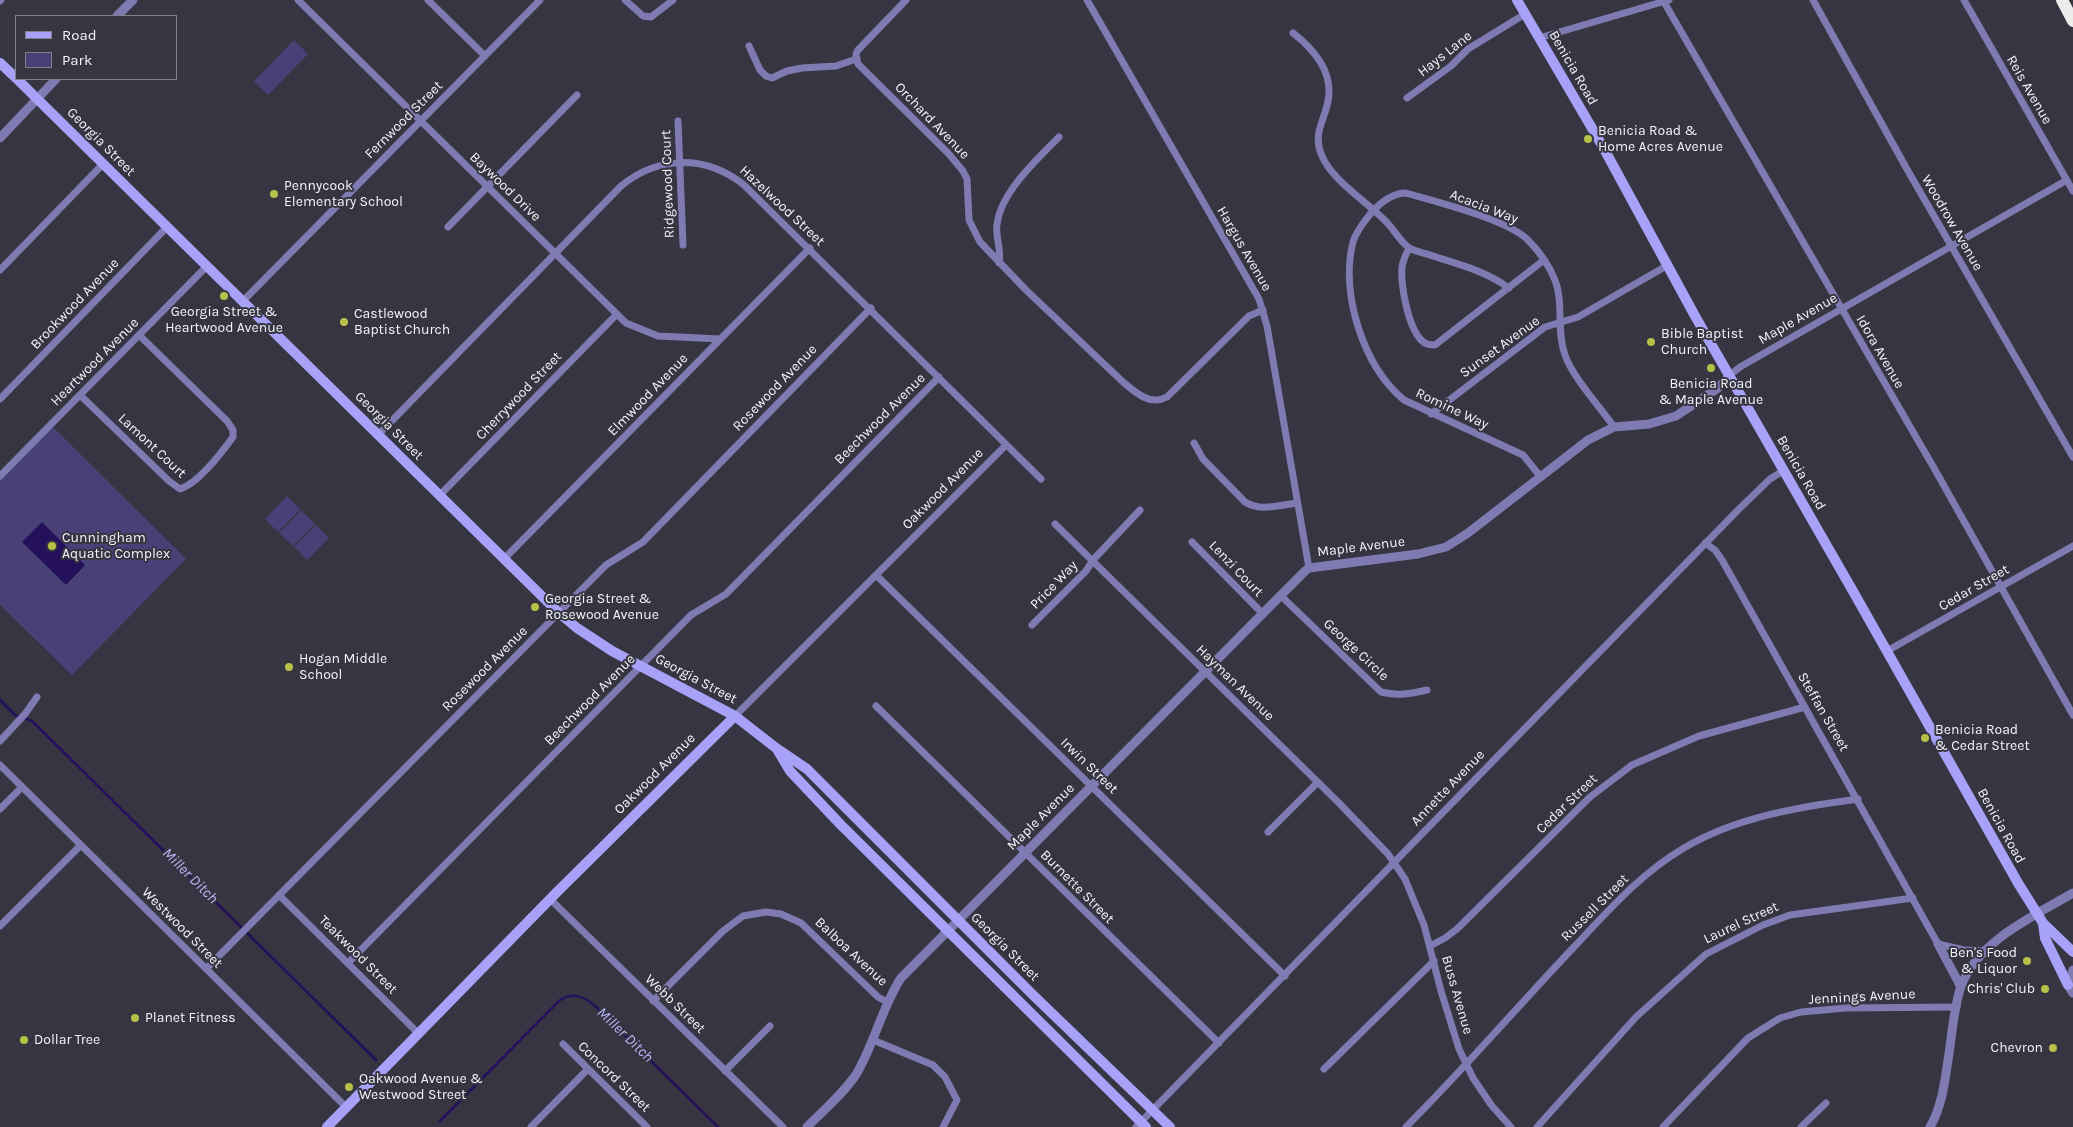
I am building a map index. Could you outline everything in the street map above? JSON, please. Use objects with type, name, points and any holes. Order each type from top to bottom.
[{"type":"highway","points":[[2062,0],[2073,21]]},
{"type":"main road","name":"Benicia Road","points":[[1517,0],[1603,147],[1783,471],[2040,919],[2073,952]]},
{"type":"main road","name":"Georgia Street","points":[[0,63],[15,76]]},
{"type":"main road","name":"Georgia Street","points":[[19,80],[559,613],[593,640],[735,716],[776,748],[808,769],[1170,1127]]},
{"type":"main road","name":"Oakwood Avenue","points":[[327,1127],[550,899],[735,716]]},
{"type":"main road","name":"Georgia Street","points":[[776,748],[797,778],[1141,1125]]},
{"type":"main road","points":[[2040,919],[2045,938],[2071,989]]},
{"type":"street","points":[[118,15],[133,0]]},
{"type":"street","name":"Baywood Drive","points":[[298,0],[626,323],[658,336],[720,339]]},
{"type":"street","points":[[428,0],[485,56]]},
{"type":"street","name":"Fernwood Street","points":[[243,301],[540,0]]},
{"type":"street","points":[[625,0],[643,16],[651,17],[673,0]]},
{"type":"street","points":[[749,46],[760,70],[766,76],[772,78],[787,71],[802,68],[825,68],[856,59],[858,50],[906,0]]},
{"type":"street","name":"Hargus Avenue","points":[[1087,0],[1248,278],[1263,310],[1309,568]]},
{"type":"street","name":"Woodrow Avenue","points":[[1813,0],[1952,247],[2073,456]]},
{"type":"street","name":"Reis Avenue","points":[[1964,0],[2073,192]]},
{"type":"street","points":[[1539,38],[1667,1]]},
{"type":"street","name":"Idora Avenue","points":[[1667,1],[2073,715]]},
{"type":"street","name":"Hays Lane","points":[[1407,98],[1451,66],[1468,48],[1525,14]]},
{"type":"street","points":[[1293,33],[1315,53],[1328,82],[1329,93],[1319,126],[1319,145],[1326,164],[1365,204],[1374,210],[1409,248],[1472,268],[1509,288]]},
{"type":"street","name":"Orchard Avenue","points":[[856,59],[861,67],[948,153],[963,171],[967,179],[969,220],[980,242],[999,263],[1134,392],[1150,400],[1161,400],[1167,397],[1250,316],[1263,310]]},
{"type":"street","points":[[0,138],[55,80]]},
{"type":"street","points":[[448,228],[578,95]]},
{"type":"street","name":"Ridgewood Court","points":[[678,121],[683,245]]},
{"type":"street","points":[[999,263],[1001,254],[997,224],[1006,200],[1021,175],[1059,137]]},
{"type":"street","name":"Hazelwood Street","points":[[378,435],[621,186],[634,175],[647,169],[670,163],[704,164],[732,176],[744,185],[871,308],[1040,479]]},
{"type":"street","points":[[0,270],[104,164]]},
{"type":"street","name":"Maple Avenue","points":[[807,1127],[856,1074],[873,1040],[887,1002],[901,978],[1204,671],[1309,568],[1418,554],[1446,547],[1468,533],[1588,440],[1614,428],[1649,424],[1676,416],[1718,388],[1730,375],[2067,180]]},
{"type":"street","name":"Acacia Way","points":[[1374,210],[1397,193],[1406,192],[1509,227],[1526,238],[1544,260],[1555,281],[1564,355],[1614,428]]},
{"type":"street","name":"Romine Way","points":[[1374,210],[1360,227],[1353,241],[1350,280],[1354,309],[1366,345],[1378,371],[1404,400],[1523,455],[1540,476]]},
{"type":"street","name":"Brookwood Avenue","points":[[0,399],[167,227]]},
{"type":"street","name":"Elmwood Avenue","points":[[504,559],[810,248]]},
{"type":"street","points":[[1409,248],[1402,267],[1403,288],[1408,311],[1416,333],[1427,344],[1435,345],[1544,260]]},
{"type":"street","name":"Heartwood Avenue","points":[[0,476],[207,266]]},
{"type":"street","name":"Sunset Avenue","points":[[1431,414],[1545,327],[1578,318],[1668,266]]},
{"type":"street","name":"Rosewood Avenue","points":[[206,969],[606,565],[643,542],[871,308]]},
{"type":"street","name":"Cherrywood Street","points":[[440,495],[617,314]]},
{"type":"street","name":"Lamont Court","points":[[80,395],[169,481],[180,489],[188,487],[233,437],[233,430],[227,421],[139,335]]},
{"type":"street","name":"Beechwood Avenue","points":[[348,963],[691,615],[726,594],[940,377]]},
{"type":"street","points":[[1194,443],[1203,459],[1251,506],[1267,507],[1297,503]]},
{"type":"street","name":"Oakwood Avenue","points":[[735,716],[1006,445]]},
{"type":"street","name":"Annette Avenue","points":[[1141,1125],[1153,1110],[1705,543],[1770,479],[1783,471]]},
{"type":"street","name":"Price Way","points":[[1032,625],[1086,571],[1093,560],[1140,510]]},
{"type":"street","name":"Hayman Avenue","points":[[1055,524],[1318,782],[1394,862]]},
{"type":"street","name":"Lenzi Court","points":[[1192,542],[1262,613]]},
{"type":"street","name":"Steffan Street","points":[[1705,543],[1715,550],[1722,560],[1913,898]]},
{"type":"street","name":"Cedar Street","points":[[1887,651],[2073,546]]},
{"type":"street","name":"Irwin Street","points":[[876,575],[1285,976]]},
{"type":"street","name":"George Circle","points":[[1280,595],[1381,692],[1396,696],[1427,690]]},
{"type":"street","points":[[0,741],[25,714],[37,697]]},
{"type":"street","name":"Burnette Street","points":[[876,706],[1219,1043]]},
{"type":"street","name":"Cedar Street","points":[[1430,946],[1457,929],[1590,797],[1632,765],[1698,736],[1805,707]]},
{"type":"street","name":"Westwood Street","points":[[0,765],[347,1108]]},
{"type":"street","points":[[1268,832],[1318,782]]},
{"type":"street","points":[[0,809],[22,787]]},
{"type":"street","name":"Russell Street","points":[[1406,1127],[1458,1076],[1466,1064],[1617,902],[1665,860],[1693,843],[1759,817],[1858,799]]},
{"type":"street","points":[[0,926],[80,845]]},
{"type":"street","name":"Buss Avenue","points":[[1394,862],[1405,879],[1415,901],[1430,946],[1441,991],[1466,1064],[1492,1106],[1511,1127]]},
{"type":"street","points":[[1930,1127],[1941,1101],[1961,987],[1969,972],[1996,940],[2040,919],[2073,893]]},
{"type":"street","name":"Teakwood Street","points":[[279,895],[419,1034]]},
{"type":"street","points":[[1913,898],[1961,987]]},
{"type":"street","name":"Laurel Street","points":[[1537,1127],[1636,1017],[1706,954],[1754,930],[1790,915],[1913,898]]},
{"type":"street","name":"Webb Street","points":[[550,899],[783,1127]]},
{"type":"street","name":"Balboa Avenue","points":[[653,1001],[722,932],[743,916],[766,912],[781,914],[801,923],[878,997],[887,1002]]},
{"type":"street","points":[[1938,944],[1964,950],[1986,951]]},
{"type":"street","points":[[1324,1069],[1434,961]]},
{"type":"street","points":[[2071,989],[2073,970]]},
{"type":"street","name":"Jennings Avenue","points":[[1663,1127],[1748,1038],[1780,1018],[1801,1012],[1846,1008],[1957,1007]]},
{"type":"street","points":[[725,1071],[770,1026]]},
{"type":"street","points":[[873,1040],[933,1065],[945,1077],[957,1100],[943,1127]]},
{"type":"street","name":"Concord Street","points":[[563,1044],[647,1127]]},
{"type":"street","points":[[531,1127],[588,1069]]},
{"type":"street","points":[[1801,1127],[1826,1103]]},
{"type":"green space","points":[[294,40],[308,54],[268,95],[254,81]]},
{"type":"green space","points":[[51,425],[186,559],[72,675],[0,605],[0,476]]},
{"type":"green space","points":[[287,496],[300,509],[278,532],[265,519]]},
{"type":"green space","points":[[301,510],[315,524],[293,546],[279,533]]},
{"type":"green space","points":[[316,525],[329,538],[307,560],[294,547]]},
{"type":"shaded area","points":[[42,522],[85,565],[66,585],[22,542]]},
{"type":"waterway","name":"Miller Ditch","points":[[0,700],[15,715],[32,721],[376,1060]]},
{"type":"waterway","name":"Miller Ditch","points":[[440,1121],[560,1000],[569,996],[578,996],[594,1005],[718,1127]]},
{"type":"place","name":"Benicia Road & Home Acres Avenue","points":[[1588,139]]},
{"type":"place","name":"Pennycook Elementary School","points":[[274,194]]},
{"type":"place","name":"Georgia Street & Heartwood Avenue","points":[[224,296]]},
{"type":"place","name":"Castlewood Baptist Church","points":[[344,322]]},
{"type":"place","name":"Bible Baptist Church","points":[[1651,342]]},
{"type":"place","name":"Benicia Road & Maple Avenue","points":[[1711,368]]},
{"type":"place","name":"Cunningham Aquatic Complex","points":[[52,546]]},
{"type":"place","name":"Georgia Street & Rosewood Avenue","points":[[535,607]]},
{"type":"place","name":"Hogan Middle School","points":[[289,667]]},
{"type":"place","name":"Benicia Road & Cedar Street","points":[[1925,738]]},
{"type":"place","name":"Ben's Food & Liquor","points":[[2027,961]]},
{"type":"place","name":"Chris' Club","points":[[2045,989]]},
{"type":"place","name":"Planet Fitness","points":[[135,1018]]},
{"type":"place","name":"Dollar Tree","points":[[24,1040]]},
{"type":"place","name":"Chevron","points":[[2053,1048]]},
{"type":"place","name":"Oakwood Avenue & Westwood Street","points":[[349,1087]]}]
